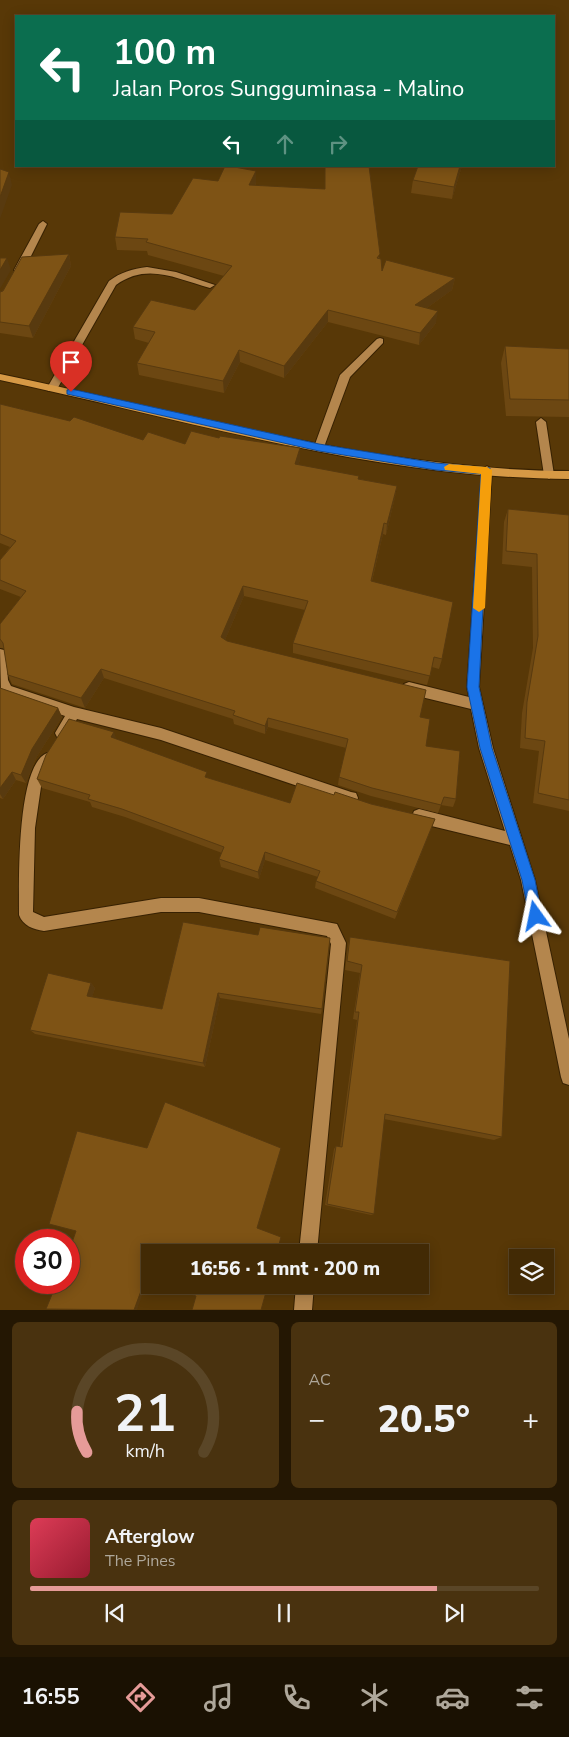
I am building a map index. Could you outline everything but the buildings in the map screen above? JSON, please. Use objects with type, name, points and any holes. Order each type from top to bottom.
[{"type":"main road","points":[[0,377],[319,447],[436,466],[550,475],[569,474]]},
{"type":"street","points":[[13,279],[43,224]]},
{"type":"street","points":[[52,388],[112,283],[117,278],[146,269],[210,285]]},
{"type":"street","points":[[319,447],[345,375],[380,341]]},
{"type":"street","points":[[541,422],[550,475]]},
{"type":"street","points":[[487,470],[473,687],[486,748],[528,880],[569,1076]]},
{"type":"street","points":[[0,654],[2,680],[6,690],[74,713],[161,734],[360,801]]},
{"type":"street","points":[[392,684],[477,705]]},
{"type":"street","points":[[74,713],[35,779],[28,828],[25,888],[26,915],[29,920],[38,924],[44,924],[160,905],[198,905],[332,929],[337,936],[338,953],[309,1244]]},
{"type":"street","points":[[406,813],[516,840]]},
{"type":"street","points":[[303,1310],[304,1294]]},
{"type":"slow traffic","points":[[449,467],[487,470],[479,608]]},
{"type":"route","points":[[71,392],[319,447],[436,466],[487,470],[473,687],[486,748],[528,880],[536,916]]}]
